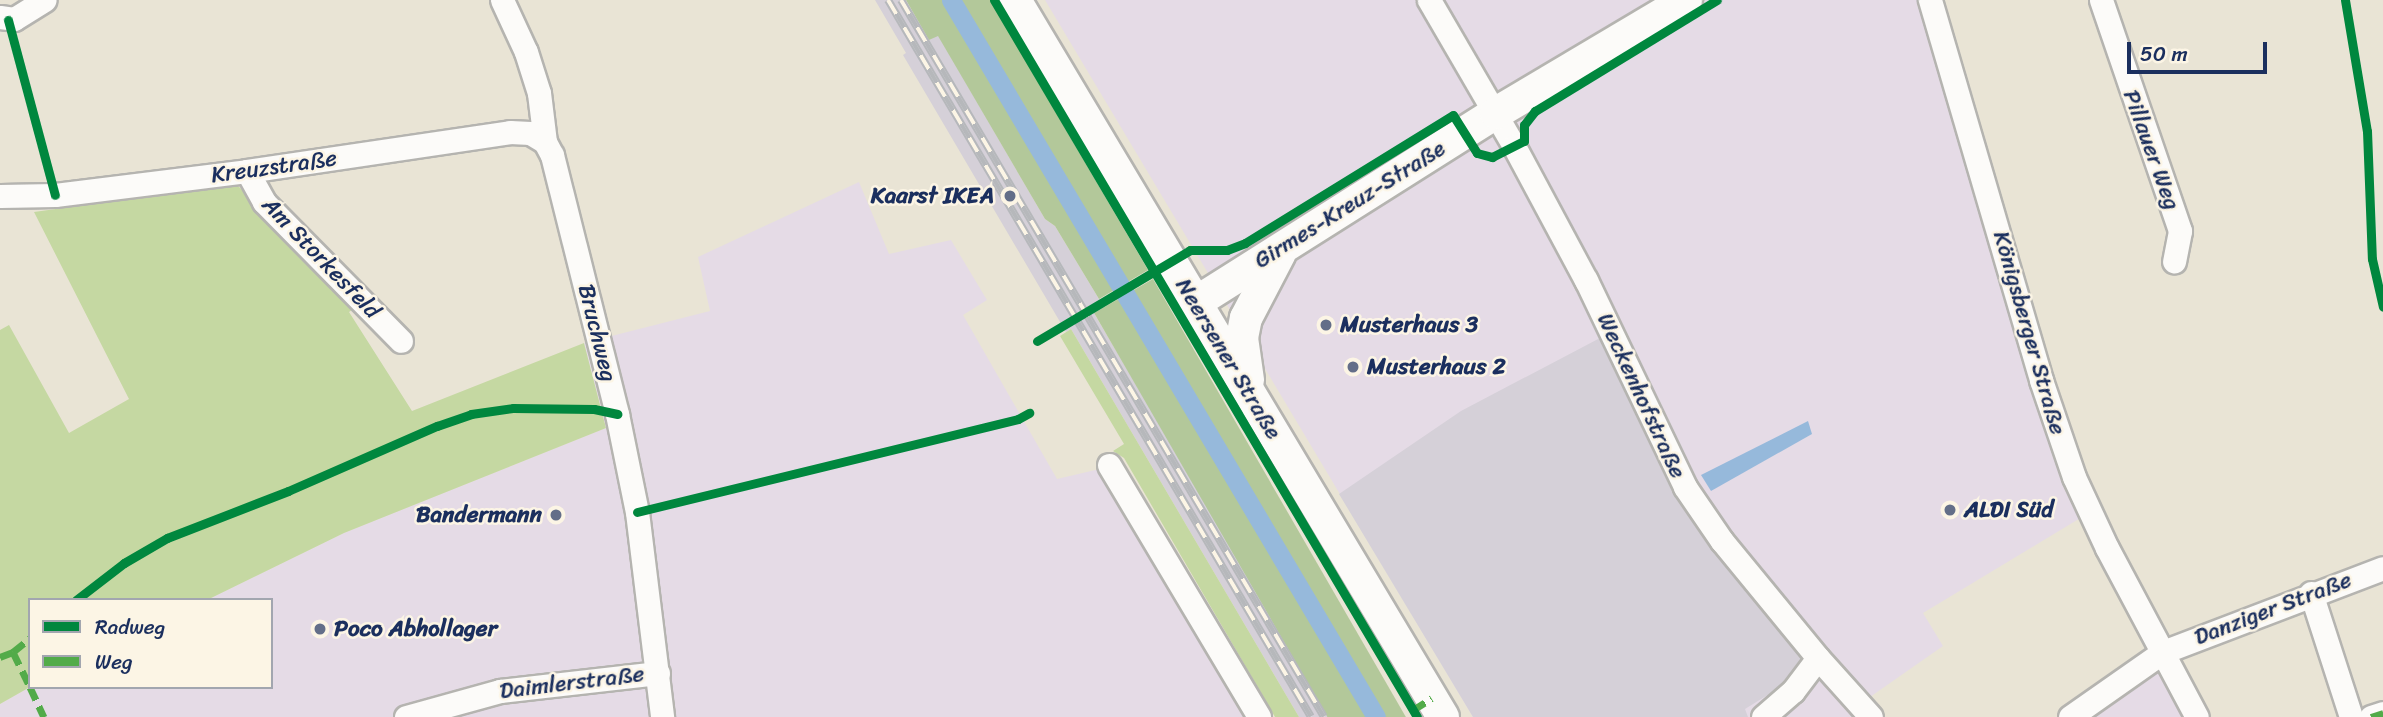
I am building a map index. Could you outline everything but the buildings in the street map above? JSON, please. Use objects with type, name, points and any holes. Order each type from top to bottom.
[{"type":"main road","name":"Neersener Straße","points":[[1015,0],[1443,717]]},
{"type":"main road","name":"Girmes-Kreuz-Straße","points":[[1195,303],[1496,113],[1686,0]]},
{"type":"main road","points":[[1252,399],[1242,338],[1246,317],[1284,247]]},
{"type":"street","points":[[0,17],[14,19],[44,0]]},
{"type":"street","name":"Bruchweg","points":[[502,0],[533,73],[544,112],[545,142],[552,155],[617,414],[637,512],[662,717]]},
{"type":"street","name":"Weckenhofstraße","points":[[1429,0],[1496,113],[1586,280],[1685,487],[1722,541],[1818,658],[1871,717]]},
{"type":"street","name":"Königsberger Straße","points":[[1930,0],[2061,443],[2101,537],[2197,717]]},
{"type":"street","name":"Pillauer Weg","points":[[2101,0],[2180,231],[2174,261]]},
{"type":"street","name":"Kreuzstraße","points":[[0,196],[55,195],[247,171],[510,132],[530,133],[545,142]]},
{"type":"street","name":"Am Storkesfeld","points":[[247,171],[264,202],[401,341]]},
{"type":"street","points":[[1110,464],[1259,717]]},
{"type":"street","name":"Danziger Straße","points":[[2163,652],[2311,593],[2383,568]]},
{"type":"street","points":[[2311,593],[2351,717]]},
{"type":"street","points":[[2070,717],[2163,652]]},
{"type":"street","points":[[1763,717],[1793,691],[1818,658]]},
{"type":"street","name":"Daimlerstraße","points":[[406,717],[500,691],[658,673]]},
{"type":"street","points":[[2371,717],[2383,713]]},
{"type":"shaded area","points":[[875,0],[906,0],[929,40],[938,35],[1045,219],[1055,226],[1105,309],[1095,315],[1332,717],[1299,717],[1071,329],[1066,332],[903,55],[906,53]]},
{"type":"shaded area","points":[[1045,0],[1927,0],[2087,514],[1923,613],[1943,646],[1860,704],[1871,717],[1473,717]]},
{"type":"shaded area","points":[[859,182],[889,254],[951,240],[987,300],[963,315],[1057,479],[1104,468],[1252,717],[0,717],[0,704],[28,688],[273,689],[273,598],[211,598],[344,533],[606,428],[584,343],[710,311],[698,257]]},
{"type":"shaded area","points":[[1600,338],[1666,478],[1688,513],[1804,660],[1795,678],[1745,709],[1748,717],[1473,717],[1339,494],[1461,411]]},
{"type":"shaded area","points":[[2163,652],[2196,717],[2070,717]]},
{"type":"green space","points":[[906,0],[990,0],[1148,270],[1099,299],[1055,226],[1045,219],[938,36],[929,40]]},
{"type":"green space","points":[[236,184],[359,305],[349,312],[412,411],[584,343],[606,428],[344,533],[211,598],[28,598],[28,688],[0,704],[0,330],[9,325],[69,433],[129,399],[34,212]]},
{"type":"green space","points":[[1161,274],[1422,717],[1419,717],[1158,275]]},
{"type":"green space","points":[[1153,279],[1406,717],[1327,717],[1094,313]]},
{"type":"green space","points":[[1071,329],[1299,717],[1275,717],[1124,458],[1113,451],[1124,444],[1060,336]]},
{"type":"water","points":[[1808,421],[1812,434],[1711,491],[1701,475]]},
{"type":"waterway","points":[[951,0],[1376,717]]},
{"type":"railway","points":[[888,0],[1311,717]]},
{"type":"railway","points":[[901,0],[1324,717]]},
{"type":"marked path","points":[[0,657],[13,652],[28,640]]},
{"type":"marked path","points":[[13,652],[28,683]]},
{"type":"marked path","points":[[31,689],[44,717]]},
{"type":"marked path","points":[[1413,710],[1432,698]]},
{"type":"marked path","points":[[2371,717],[2383,713]]},
{"type":"cycle path","points":[[994,0],[1417,717]]},
{"type":"cycle path","points":[[1037,341],[1190,250],[1227,250],[1245,243],[1453,115],[1477,153],[1492,157],[1524,141],[1524,125],[1535,111],[1717,0]]},
{"type":"cycle path","points":[[2345,0],[2367,131],[2372,259],[2383,307]]},
{"type":"cycle path","points":[[8,20],[55,195]]},
{"type":"cycle path","points":[[79,598],[124,563],[167,538],[288,491],[437,426],[471,414],[513,408],[594,409],[617,414]]},
{"type":"cycle path","points":[[637,512],[1018,419],[1029,413]]},
{"type":"place","name":"Kaarst IKEA","points":[[1010,196]]},
{"type":"place","name":"Musterhaus 3","points":[[1326,325]]},
{"type":"place","name":"Musterhaus 2","points":[[1353,367]]},
{"type":"place","name":"ALDI Süd","points":[[1950,510]]},
{"type":"place","name":"Bandermann","points":[[556,515]]},
{"type":"place","name":"Poco Abhollager","points":[[320,629]]}]
